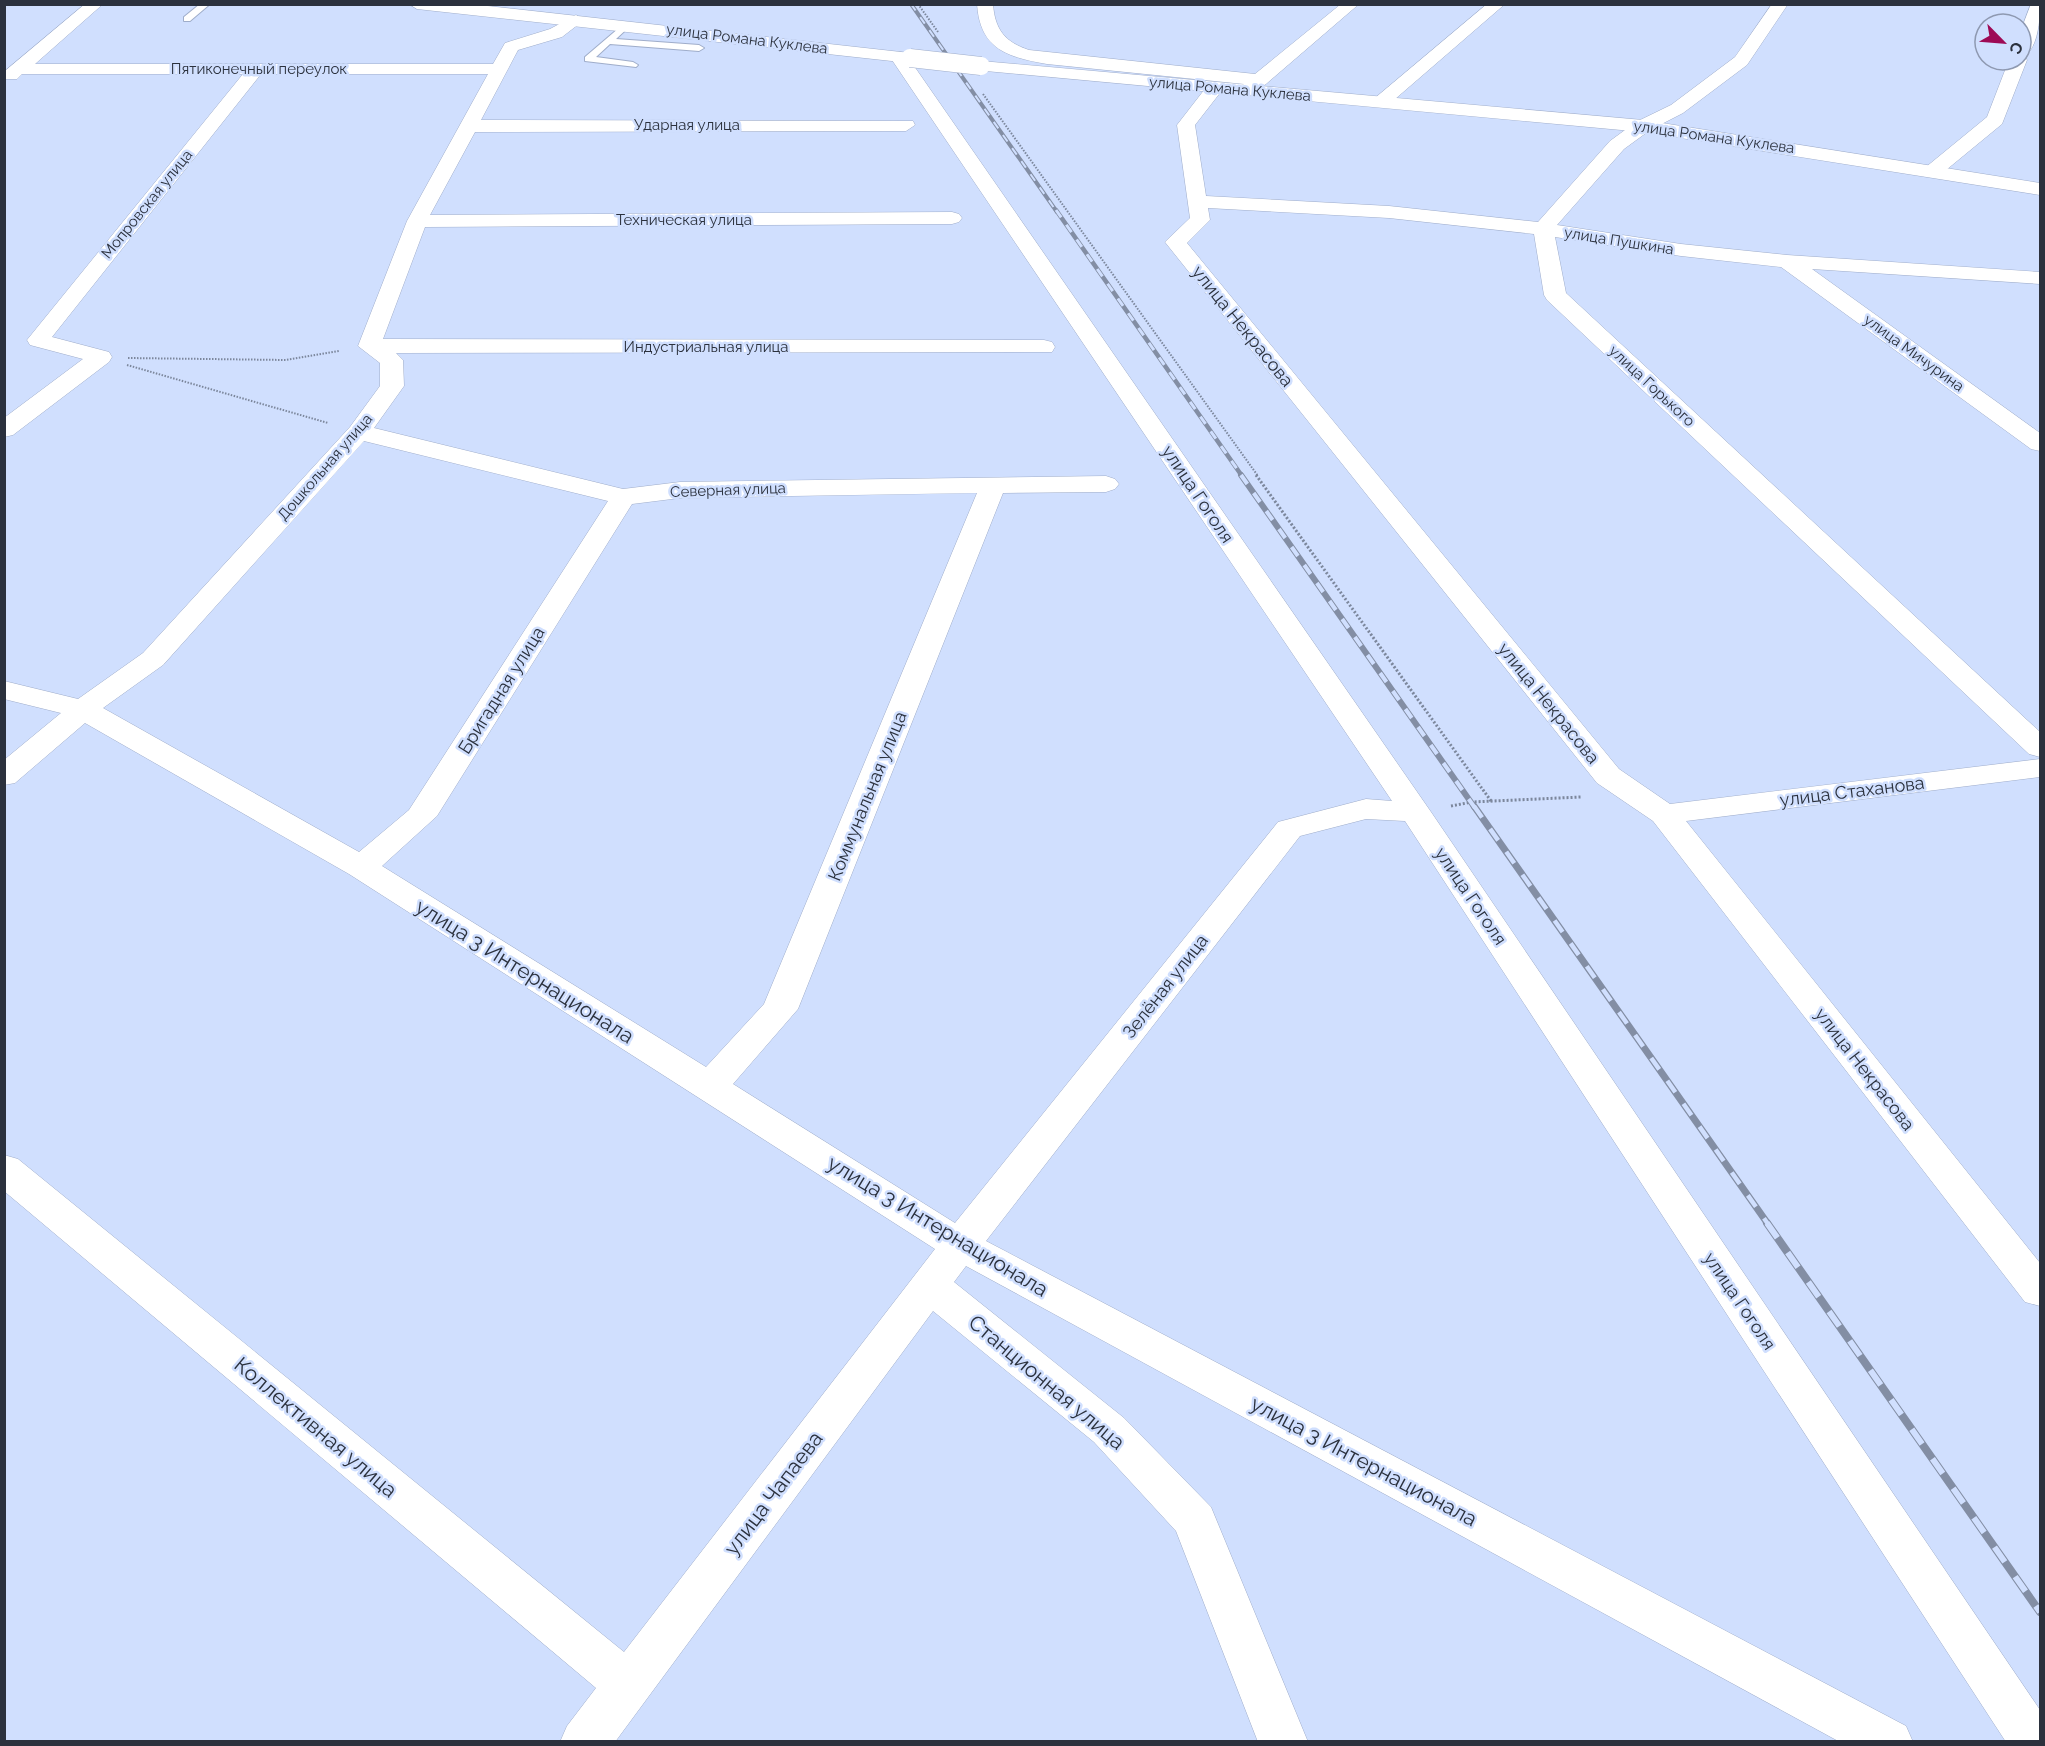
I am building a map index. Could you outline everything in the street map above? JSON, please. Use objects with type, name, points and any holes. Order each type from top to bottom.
[{"type":"street","points":[[4,81],[94,4]]},
{"type":"street","name":"улица Романа Куклева","points":[[417,4],[626,25],[981,66],[1214,88],[1253,86],[1381,102],[1643,126],[2040,189]]},
{"type":"street","points":[[985,4],[988,27],[1005,48],[1018,54],[1253,86],[1351,4]]},
{"type":"street","points":[[1381,102],[1497,4]]},
{"type":"street","points":[[1543,229],[1617,145],[1643,126],[1677,109],[1741,61],[1780,4]]},
{"type":"street","points":[[2033,20],[2039,4]]},
{"type":"street","points":[[369,346],[417,221],[512,47],[556,33],[576,20]]},
{"type":"street","name":"улица Гоголя","points":[[904,58],[1415,812],[2034,1742]]},
{"type":"street","name":"Пятиконечный переулок","points":[[18,69],[500,69]]},
{"type":"street","name":"Мопровская улица","points":[[101,357],[38,340],[256,69]]},
{"type":"street","points":[[1934,171],[1995,120],[2013,72]]},
{"type":"street","name":"улица Некрасова","points":[[1214,88],[1186,125],[1200,220],[1175,242],[1608,776],[1664,814],[2040,1291]]},
{"type":"street","name":"Ударная улица","points":[[469,126],[906,125]]},
{"type":"street","name":"улица Пушкина","points":[[1197,201],[1389,212],[1543,229],[1681,250],[1787,261],[2040,278]]},
{"type":"street","name":"Техническая улица","points":[[417,221],[952,218]]},
{"type":"street","name":"улица Горького","points":[[1543,229],[1555,295],[2040,748]]},
{"type":"street","name":"улица Мичурина","points":[[1787,261],[2040,444]]},
{"type":"street","name":"Индустриальная улица","points":[[369,346],[1044,347]]},
{"type":"street","name":"Дошкольная улица","points":[[4,776],[83,709],[153,659],[359,432],[392,386],[391,360],[369,346]]},
{"type":"street","points":[[4,430],[101,357]]},
{"type":"street","name":"Северная улица","points":[[359,432],[623,497],[681,490],[1106,484]]},
{"type":"street","name":"Коммунальная улица","points":[[709,1087],[780,1009],[993,486]]},
{"type":"street","name":"Бригадная улица","points":[[361,867],[421,816],[623,497]]},
{"type":"street","name":"улица 3 Интернационала","points":[[4,690],[83,709],[361,867],[960,1245],[1888,1742]]},
{"type":"street","name":"улица Стаханова","points":[[1664,814],[2040,768]]},
{"type":"street","name":"Зелёная улица","points":[[960,1245],[1289,829],[1366,809],[1415,812]]},
{"type":"street","name":"Коллективная улица","points":[[4,1169],[628,1685]]},
{"type":"street","name":"улица Чапаева","points":[[585,1742],[960,1245]]},
{"type":"street","name":"Станционная улица","points":[[930,1285],[1110,1430],[1195,1520],[1283,1742]]},
{"type":"lane","points":[[187,19],[206,4]]},
{"type":"lane","points":[[626,25],[588,59],[633,65]]},
{"type":"lane","points":[[608,40],[699,48]]},
{"type":"path","points":[[982,93],[1491,801]]},
{"type":"path","points":[[101,357],[286,360],[369,346]]},
{"type":"path","points":[[101,357],[359,432]]},
{"type":"path","points":[[1415,812],[1491,801],[1586,796]]},
{"type":"railway","points":[[911,4],[1057,212]]},
{"type":"railway","points":[[1056,210],[1242,476]]},
{"type":"railway","points":[[1241,475],[1475,808]]},
{"type":"railway","points":[[1474,806],[1768,1224]]},
{"type":"railway","points":[[1767,1223],[2040,1612]]}]
